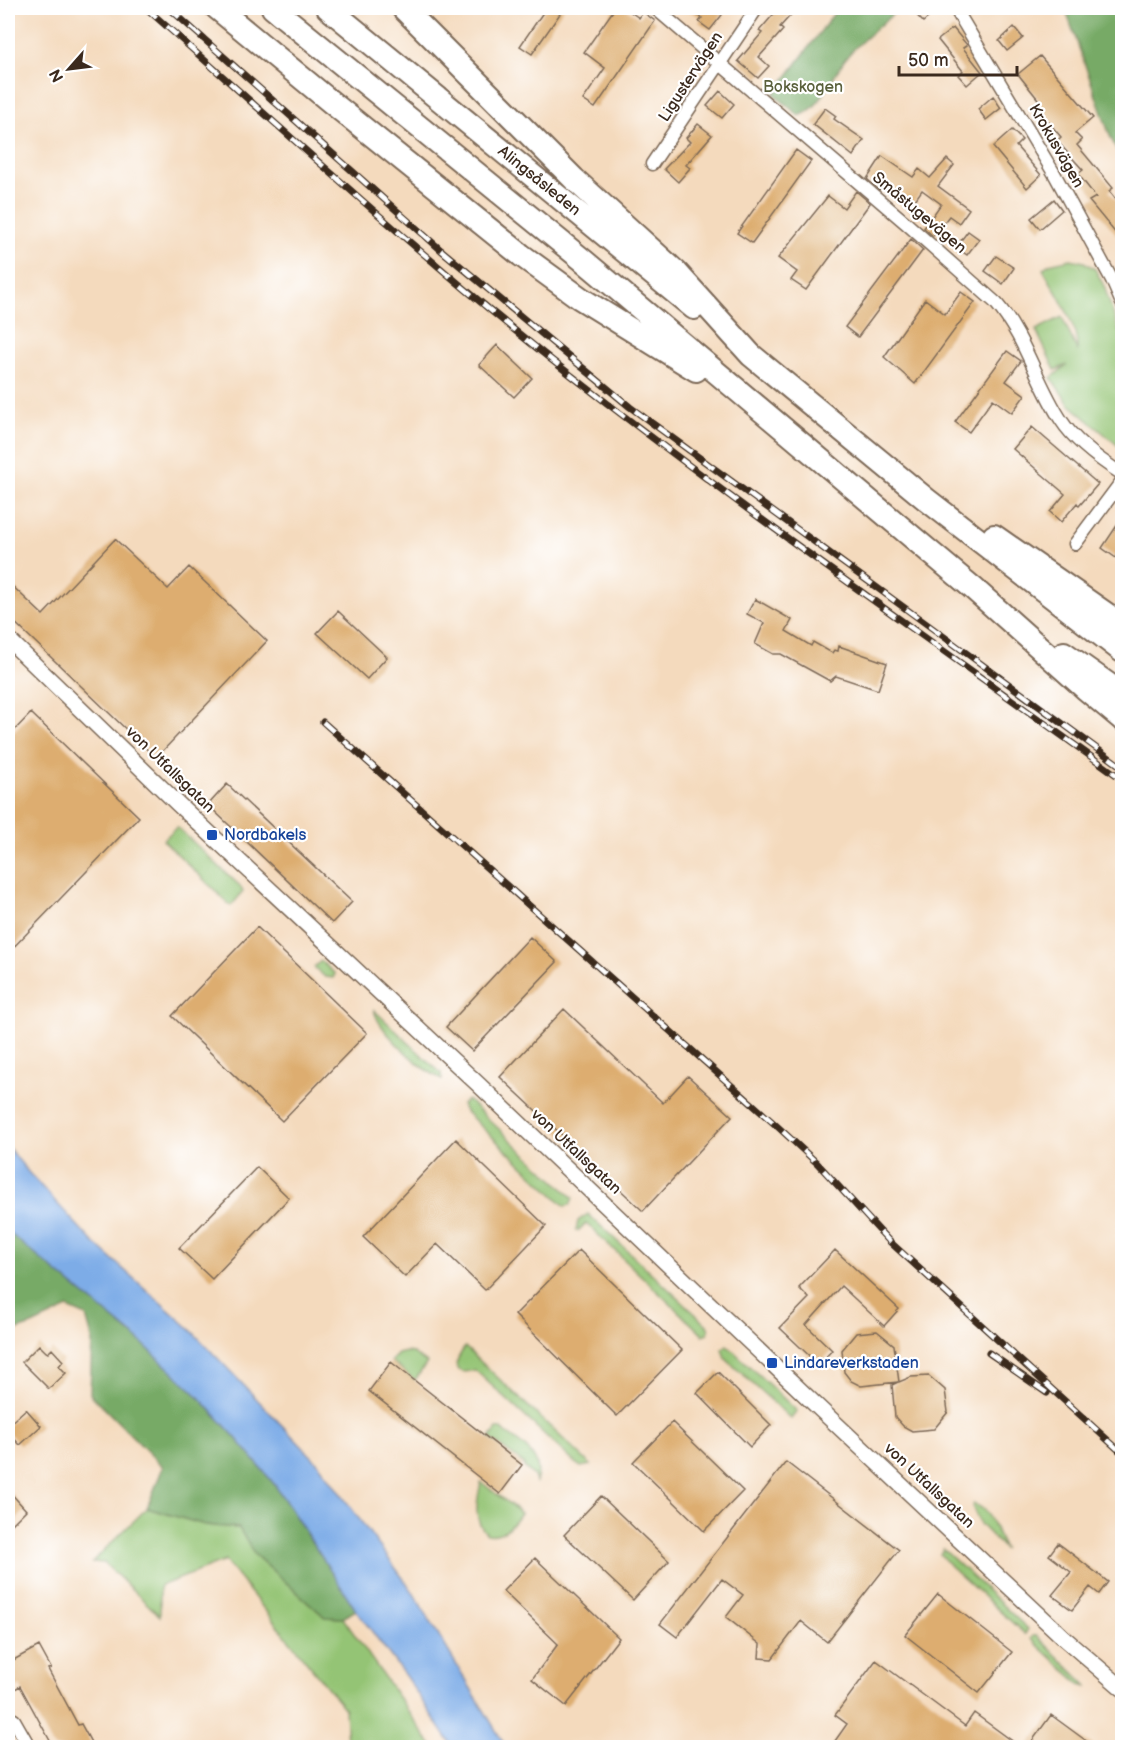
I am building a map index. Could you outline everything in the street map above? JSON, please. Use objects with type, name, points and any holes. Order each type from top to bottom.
[{"type":"highway","points":[[217,8],[521,255],[580,298],[765,414]]},
{"type":"highway","points":[[273,8],[584,261],[986,600],[1122,719]]},
{"type":"highway","name":"Alingsåsleden","points":[[327,8],[751,355]]},
{"type":"highway","points":[[403,8],[574,179],[677,273],[751,355],[927,500],[1122,651]]},
{"type":"highway","points":[[927,500],[1006,543],[1122,625]]},
{"type":"highway","points":[[986,600],[1122,693]]},
{"type":"street","name":"Småstugevägen","points":[[655,8],[996,303],[1009,317],[1022,339],[1060,420],[1071,434],[1108,466],[1122,474]]},
{"type":"street","name":"Ligustervägen","points":[[652,164],[757,8]]},
{"type":"street","name":"Krokusvägen","points":[[956,8],[1055,175],[1112,280],[1122,303]]},
{"type":"street","points":[[1075,544],[1122,481]]},
{"type":"street","name":"von Utfallsgatan","points":[[8,639],[186,811],[820,1409],[1064,1638],[1122,1688]]},
{"type":"street","points":[[8,1717],[14,1720],[30,1748]]},
{"type":"green space","name":"Bokskogen","points":[[838,8],[900,8],[851,52],[816,105],[799,116],[774,94]]},
{"type":"green space","points":[[1065,8],[1122,8],[1122,161],[1110,136]]},
{"type":"green space","points":[[1071,259],[1084,262],[1095,269],[1104,286],[1122,340],[1122,449],[1069,404],[1051,378],[1067,365],[1055,370],[1036,330],[1062,317],[1077,350],[1077,341],[1070,320],[1043,269],[1049,264]]},
{"type":"green space","points":[[177,827],[240,886],[243,892],[231,906],[163,840]]},
{"type":"green space","points":[[321,961],[335,974],[333,978],[325,977],[314,967]]},
{"type":"green space","points":[[374,1010],[441,1073],[442,1079],[424,1068],[392,1039]]},
{"type":"green space","points":[[468,1100],[573,1198],[570,1205],[565,1206],[464,1110],[462,1104]]},
{"type":"green space","points":[[588,1214],[707,1325],[708,1333],[703,1335],[586,1223],[576,1231],[578,1221]]},
{"type":"green space","points":[[8,1232],[139,1340],[197,1395],[275,1485],[356,1610],[343,1618],[325,1617],[254,1554],[239,1528],[205,1525],[147,1508],[163,1467],[90,1394],[92,1338],[86,1316],[68,1308],[32,1325],[8,1333]]},
{"type":"green space","points":[[727,1345],[797,1411],[791,1419],[725,1358],[722,1349]]},
{"type":"green space","points":[[465,1347],[591,1465],[581,1467],[575,1463],[475,1370],[467,1372],[458,1370],[458,1358]]},
{"type":"green space","points":[[413,1353],[427,1363],[415,1380],[391,1361],[398,1354]]},
{"type":"green space","points":[[497,1429],[501,1429],[515,1439],[534,1457],[538,1473],[536,1482],[524,1464],[490,1438]]},
{"type":"green space","points":[[481,1482],[521,1513],[511,1526],[498,1534],[487,1534],[477,1516]]},
{"type":"green space","points":[[973,1504],[985,1511],[1005,1550],[980,1524]]},
{"type":"green space","points":[[147,1508],[205,1525],[239,1528],[254,1554],[325,1617],[343,1618],[433,1747],[342,1747],[347,1744],[345,1709],[225,1561],[160,1586],[160,1616],[104,1563],[92,1562]]},
{"type":"green space","points":[[943,1549],[1028,1629],[1025,1634],[950,1566],[940,1554]]},
{"type":"green space","points":[[1037,1636],[1087,1686],[1080,1684],[1031,1639]]},
{"type":"water","points":[[8,1147],[92,1241],[189,1328],[318,1463],[411,1589],[506,1747],[453,1747],[406,1677],[356,1610],[275,1485],[237,1439],[197,1395],[139,1340],[8,1232]]},
{"type":"building","points":[[546,8],[564,8],[532,54],[520,46]]},
{"type":"building","points":[[615,8],[625,8],[639,18],[643,12],[655,21],[595,108],[583,100],[605,68],[584,52]]},
{"type":"building","points":[[685,8],[712,8],[722,15],[710,30],[699,22],[702,18]]},
{"type":"building","points":[[779,8],[797,8],[780,27],[783,30],[759,57],[769,66],[758,78],[738,61],[762,33],[759,31]]},
{"type":"building","points":[[910,8],[940,8],[923,22]]},
{"type":"building","points":[[1014,27],[1023,38],[1007,51],[999,41]]},
{"type":"building","points":[[953,28],[967,45],[963,48],[982,72],[967,85],[958,75],[963,71],[938,40]]},
{"type":"building","points":[[1040,56],[1093,118],[1075,133],[1082,140],[1077,145],[1113,188],[1109,191],[1122,207],[1122,241],[1089,201],[1096,197],[1078,174],[1083,170],[1057,141],[1061,137],[1036,107],[1041,103],[1018,74]]},
{"type":"building","points":[[720,91],[734,104],[722,118],[707,106]]},
{"type":"building","points":[[993,96],[1001,108],[986,120],[978,109]]},
{"type":"building","points":[[825,108],[836,116],[834,119],[864,140],[853,156],[813,124]]},
{"type":"building","points":[[698,124],[712,135],[686,165],[690,168],[678,182],[664,169],[690,142],[686,138]]},
{"type":"building","points":[[1012,130],[1022,140],[1016,146],[1041,175],[1027,188],[993,147]]},
{"type":"building","points":[[796,150],[811,161],[752,243],[737,233]]},
{"type":"building","points":[[882,156],[913,177],[919,169],[930,178],[947,159],[954,165],[938,186],[969,209],[959,223],[949,216],[933,236],[924,228],[941,204],[922,190],[911,206],[882,185],[879,190],[867,179]]},
{"type":"building","points":[[856,191],[870,203],[806,290],[791,280],[797,272],[778,258],[828,196],[844,208]]},
{"type":"building","points":[[1054,199],[1062,210],[1040,229],[1031,218]]},
{"type":"building","points":[[968,231],[979,239],[967,255],[956,247]]},
{"type":"building","points":[[911,239],[923,250],[858,337],[845,327]]},
{"type":"building","points":[[996,256],[1014,268],[1003,284],[985,271]]},
{"type":"building","points":[[961,292],[975,302],[915,384],[884,357],[925,299],[945,314]]},
{"type":"building","points":[[497,345],[532,378],[514,397],[479,365]]},
{"type":"building","points":[[1007,351],[1021,361],[1006,381],[1025,395],[1012,413],[993,399],[969,432],[955,422]]},
{"type":"building","points":[[1032,427],[1098,484],[1061,522],[1050,512],[1065,494],[1013,449]]},
{"type":"building","points":[[1122,518],[1122,548],[1116,558],[1102,548]]},
{"type":"building","points":[[115,539],[168,589],[189,567],[267,641],[156,758],[8,616],[8,582],[43,615]]},
{"type":"building","points":[[755,599],[792,620],[786,631],[811,646],[813,642],[832,653],[834,650],[838,651],[839,646],[887,663],[878,690],[836,676],[830,681],[781,654],[773,654],[755,644],[764,623],[747,614]]},
{"type":"building","points":[[338,611],[387,657],[367,679],[317,633]]},
{"type":"building","points":[[31,713],[139,817],[8,953],[8,737]]},
{"type":"building","points":[[227,784],[352,902],[332,923],[208,805]]},
{"type":"building","points":[[257,927],[367,1033],[282,1121],[172,1016]]},
{"type":"building","points":[[530,937],[557,962],[472,1051],[446,1027]]},
{"type":"building","points":[[564,1009],[663,1103],[688,1076],[732,1116],[643,1211],[500,1077]]},
{"type":"building","points":[[456,1139],[546,1226],[485,1290],[437,1244],[405,1277],[363,1237]]},
{"type":"building","points":[[257,1167],[289,1198],[212,1279],[179,1248]]},
{"type":"building","points":[[579,1250],[682,1350],[617,1416],[515,1315]]},
{"type":"building","points":[[835,1250],[899,1309],[884,1326],[841,1286],[806,1325],[832,1350],[819,1365],[780,1328],[809,1298],[799,1288]]},
{"type":"building","points":[[877,1331],[894,1345],[899,1382],[911,1377],[929,1376],[945,1390],[948,1412],[934,1429],[912,1431],[903,1426],[895,1417],[892,1385],[898,1382],[861,1386],[851,1381],[844,1372],[842,1350],[856,1333]]},
{"type":"building","points":[[39,1345],[48,1353],[52,1349],[63,1361],[59,1366],[66,1373],[49,1389],[22,1362]]},
{"type":"building","points":[[391,1362],[522,1465],[500,1494],[369,1391]]},
{"type":"building","points":[[718,1372],[771,1425],[750,1447],[697,1393]]},
{"type":"building","points":[[26,1409],[41,1426],[20,1445],[8,1432],[8,1425]]},
{"type":"building","points":[[672,1422],[743,1491],[704,1531],[633,1462]]},
{"type":"building","points":[[786,1462],[899,1550],[827,1642],[801,1621],[772,1659],[759,1658],[760,1644],[726,1617],[743,1595],[722,1579],[677,1637],[660,1624]]},
{"type":"building","points":[[8,1490],[26,1510],[8,1528]]},
{"type":"building","points":[[601,1496],[669,1561],[633,1600],[564,1535]]},
{"type":"building","points":[[1058,1543],[1108,1582],[1099,1594],[1090,1587],[1072,1610],[1052,1595],[1071,1572],[1049,1555]]},
{"type":"building","points":[[535,1558],[619,1638],[566,1706],[532,1679],[558,1644],[503,1591]]},
{"type":"building","points":[[938,1594],[1012,1652],[979,1693],[905,1635]]},
{"type":"building","points":[[39,1646],[51,1668],[48,1669],[78,1725],[81,1724],[94,1748],[54,1748],[20,1686],[8,1693],[8,1663]]},
{"type":"building","points":[[876,1660],[965,1726],[974,1713],[1022,1748],[830,1748],[847,1724],[835,1715]]},
{"type":"building","points":[[1051,1715],[1096,1748],[1027,1748]]},
{"type":"railway","points":[[146,8],[410,242],[572,376],[776,530],[1122,779]]},
{"type":"railway","points":[[169,8],[441,250],[630,407],[1122,767]]},
{"type":"railway","points":[[323,722],[778,1127],[817,1163],[889,1241],[1122,1453]]},
{"type":"railway","points":[[989,1353],[1047,1393]]},
{"type":"place","name":"Nordbakels","points":[[212,835]]},
{"type":"place","name":"Lindareverkstaden","points":[[772,1363]]}]
